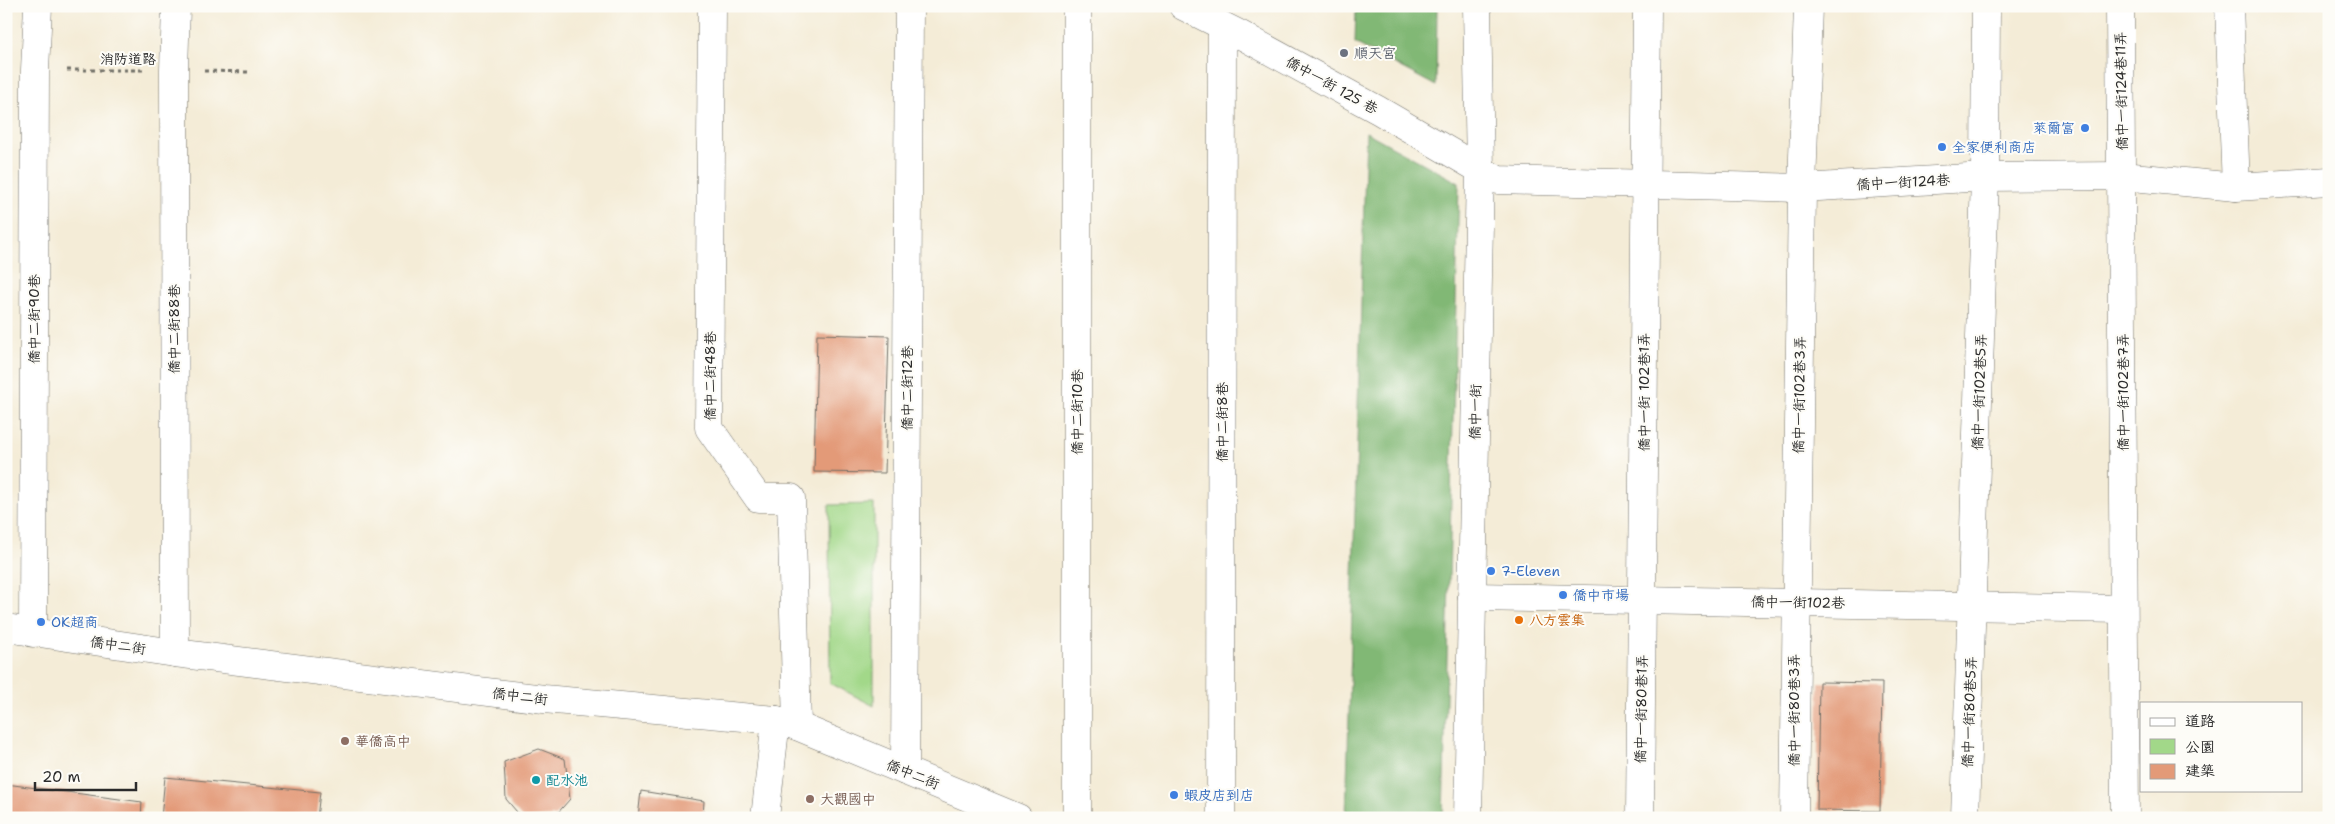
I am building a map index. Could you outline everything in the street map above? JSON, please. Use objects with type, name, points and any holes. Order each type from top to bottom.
[{"type":"street","name":"僑中二街90巷","points":[[33,632],[35,70],[38,6]]},
{"type":"street","name":"僑中二街88巷","points":[[175,653],[174,70],[176,6]]},
{"type":"street","name":"僑中二街48巷","points":[[712,6],[709,428],[758,498],[791,498],[787,723]]},
{"type":"street","name":"僑中二街12巷","points":[[905,770],[909,6]]},
{"type":"street","name":"僑中二街10巷","points":[[1077,6],[1077,818]]},
{"type":"street","name":"僑中一街","points":[[1468,818],[1480,169],[1477,6]]},
{"type":"street","name":"僑中一街 102巷1弄","points":[[1643,599],[1647,6]]},
{"type":"street","name":"僑中一街102巷3弄","points":[[1795,602],[1802,188],[1808,6]]},
{"type":"street","name":"僑中一街102巷5弄","points":[[1973,606],[1985,177],[1986,6]]},
{"type":"street","name":"僑中一街124巷11弄","points":[[2120,6],[2122,176]]},
{"type":"street","points":[[2229,6],[2236,187]]},
{"type":"street","name":"僑中一街 125 巷","points":[[1202,13],[1480,169]]},
{"type":"street","name":"僑中二街8巷","points":[[1202,13],[1222,818]]},
{"type":"street","name":"僑中一街124巷","points":[[1480,169],[1498,180],[1802,188],[1985,177],[2122,176],[2236,187],[2329,181]]},
{"type":"street","name":"僑中一街102巷7弄","points":[[2122,176],[2125,818]]},
{"type":"street","name":"僑中一街102巷","points":[[1472,597],[2123,609]]},
{"type":"street","name":"僑中一街80巷1弄","points":[[1640,818],[1643,599]]},
{"type":"street","name":"僑中一街80巷3弄","points":[[1794,818],[1795,602]]},
{"type":"street","name":"僑中一街80巷5弄","points":[[1965,818],[1973,606]]},
{"type":"street","name":"僑中二街","points":[[6,628],[175,653],[544,699],[787,723],[1018,818]]},
{"type":"street","points":[[765,818],[787,723]]},
{"type":"path","name":"消防道路","points":[[35,70],[249,72]]},
{"type":"green space","points":[[1356,6],[1437,6],[1436,86],[1355,43]]},
{"type":"green space","points":[[1366,132],[1459,183],[1443,818],[1346,818]]},
{"type":"green space","points":[[874,504],[874,706],[830,683],[829,505]]},
{"type":"building","points":[[817,334],[889,336],[885,473],[814,472]]},
{"type":"building","points":[[1819,682],[1882,683],[1880,811],[1817,810]]},
{"type":"building","name":"配水池","points":[[539,749],[565,759],[570,799],[555,816],[522,818],[506,799],[504,762]]},
{"type":"building","points":[[165,777],[320,792],[317,818],[161,818]]},
{"type":"building","points":[[6,784],[142,802],[141,818],[6,818]]},
{"type":"building","points":[[641,791],[704,801],[703,818],[638,818]]},
{"type":"place","name":"順天宮","points":[[1344,53]]},
{"type":"place","name":"萊爾富","points":[[2085,128]]},
{"type":"place","name":"全家便利商店","points":[[1942,147]]},
{"type":"place","name":"7-Eleven","points":[[1491,571]]},
{"type":"place","name":"僑中市場","points":[[1563,595]]},
{"type":"place","name":"八方雲集","points":[[1519,620]]},
{"type":"place","name":"OK超商","points":[[41,622]]},
{"type":"place","name":"華僑高中","points":[[345,741]]},
{"type":"place","name":"配水池","points":[[536,780]]},
{"type":"place","name":"蝦皮店到店","points":[[1174,795]]},
{"type":"place","name":"大觀國中","points":[[810,799]]}]
